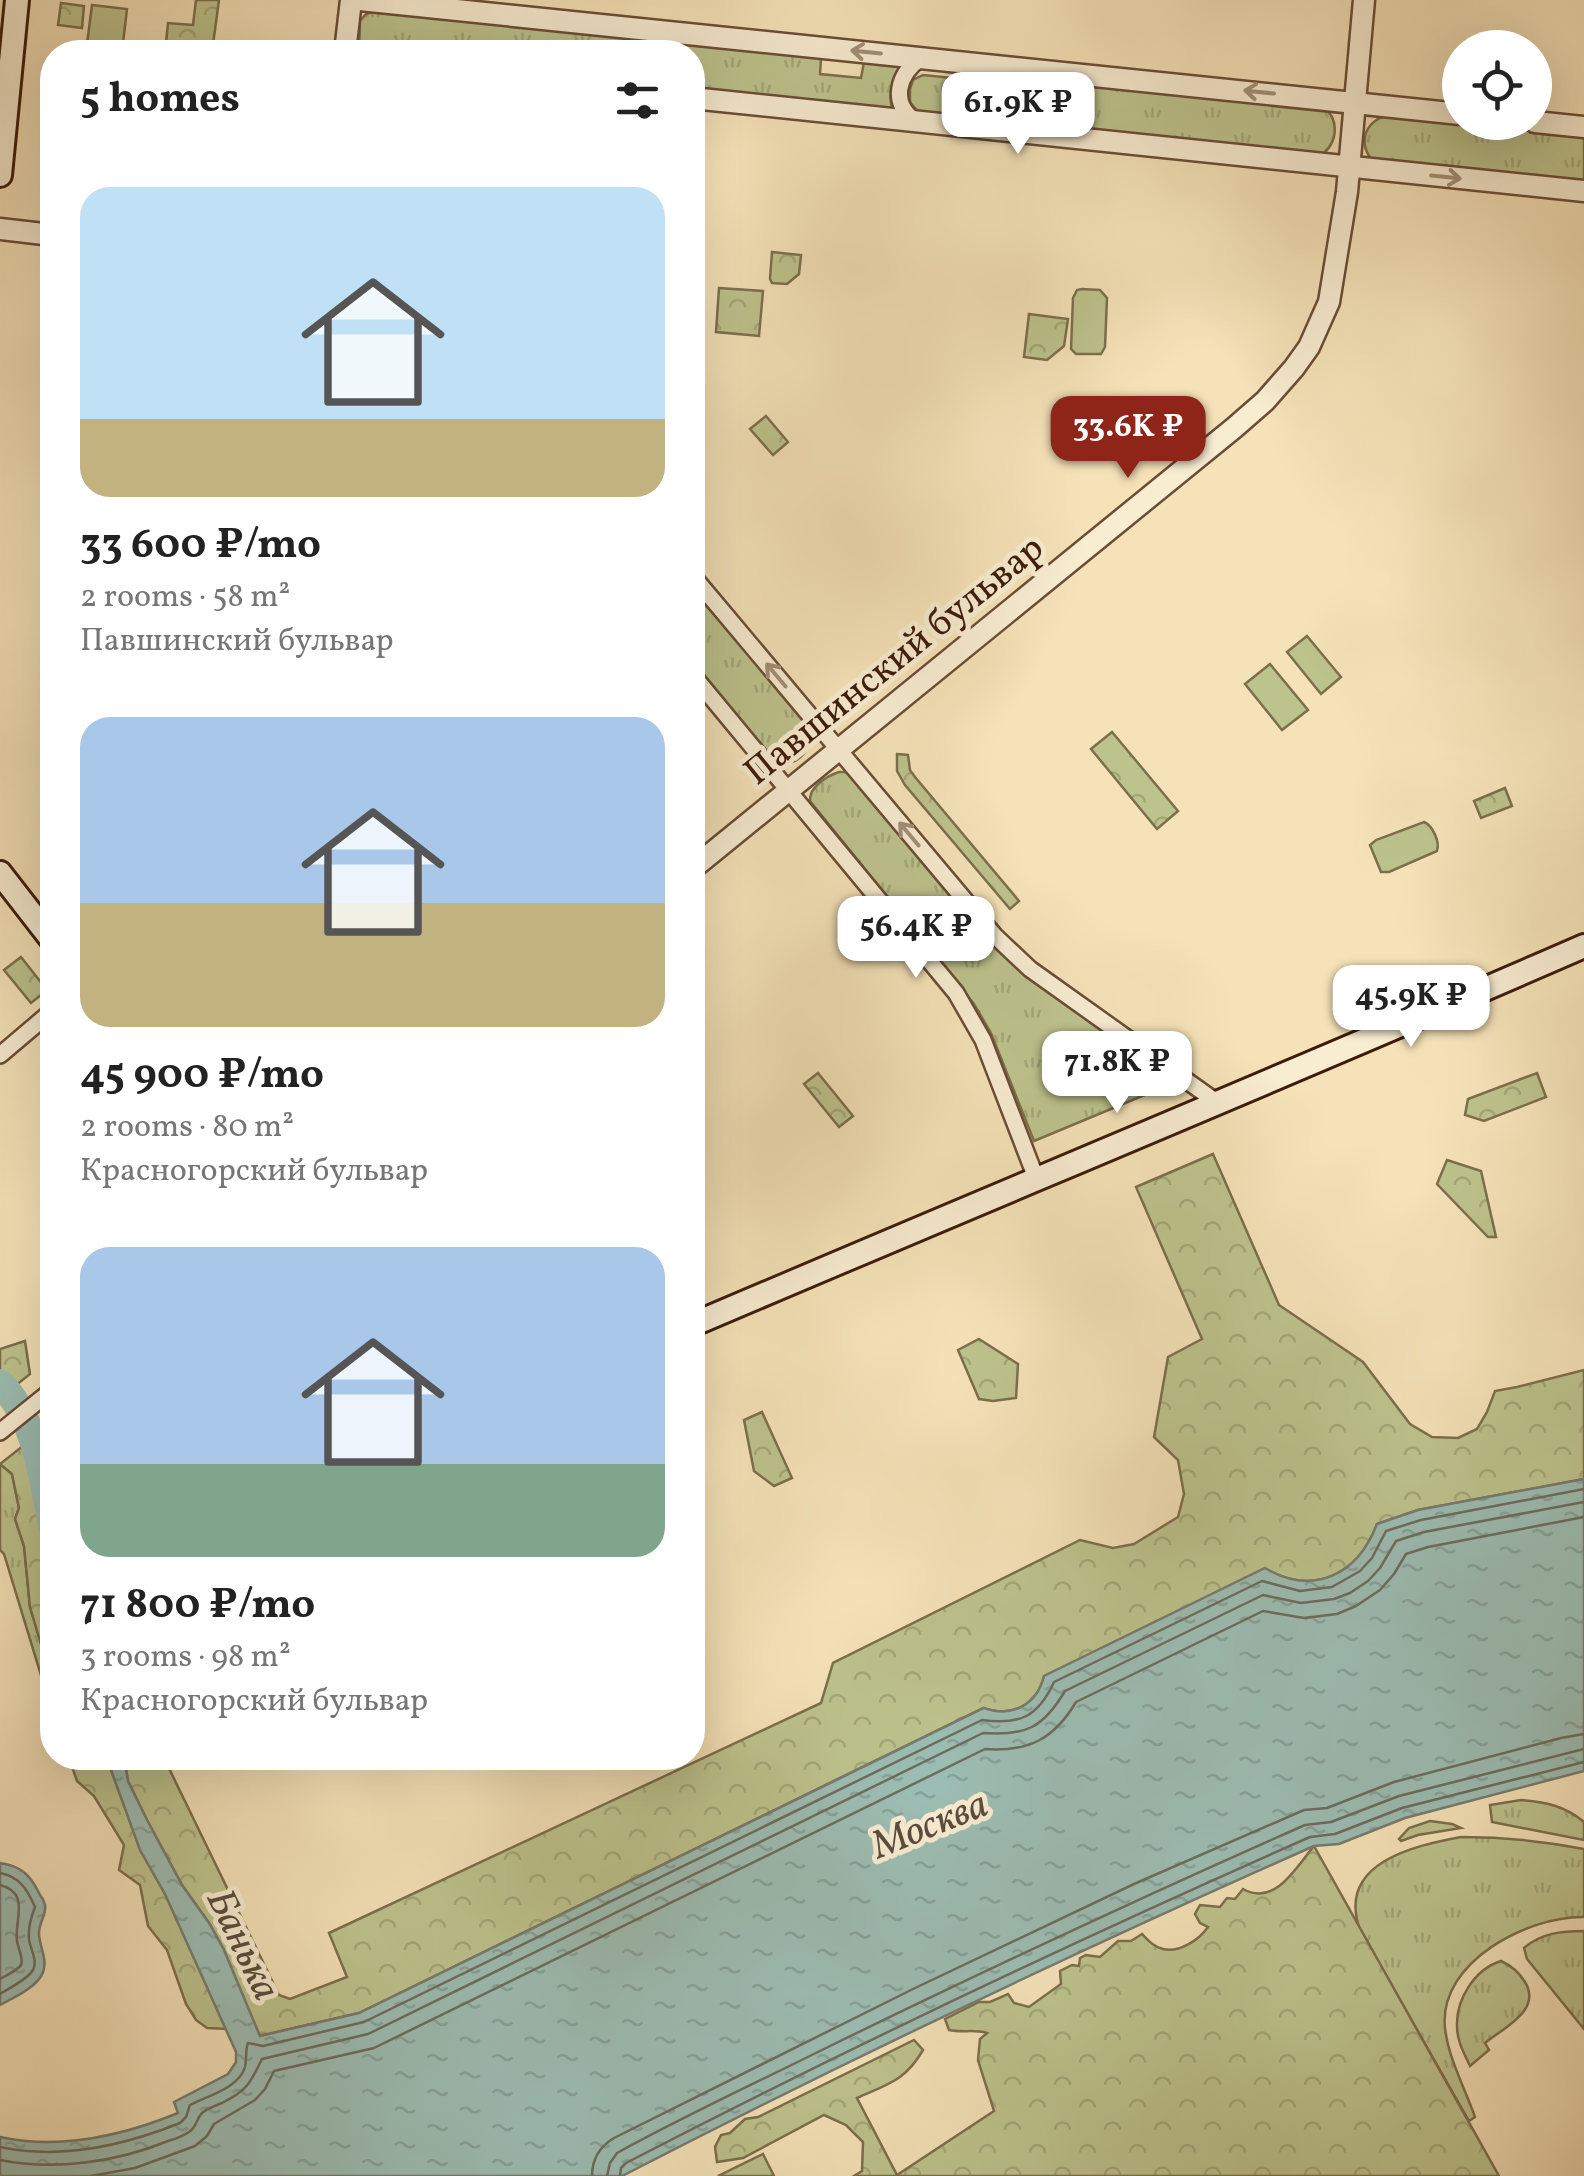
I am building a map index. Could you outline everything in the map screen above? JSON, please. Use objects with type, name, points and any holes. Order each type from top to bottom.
[{"type":"main road","points":[[0,175],[17,0]]},
{"type":"main road","points":[[0,873],[40,925]]},
{"type":"main road","points":[[705,1319],[1584,946]]},
{"type":"street","points":[[346,40],[351,0]]},
{"type":"street","points":[[360,0],[1442,112]]},
{"type":"street","points":[[1356,103],[1364,0]]},
{"type":"street","points":[[914,120],[903,112],[900,88],[910,66],[921,58]]},
{"type":"street","points":[[705,99],[1584,191]]},
{"type":"street","name":"Павшинский бульвар","points":[[705,858],[1234,428],[1279,387],[1309,347],[1330,302],[1356,103]]},
{"type":"street","points":[[1552,124],[1584,127]]},
{"type":"street","points":[[0,229],[40,234]]},
{"type":"street","points":[[705,590],[995,936],[1030,969],[1218,1103]]},
{"type":"street","points":[[705,690],[972,1018],[1036,1178]]},
{"type":"street","points":[[0,1055],[40,1021]]},
{"type":"street","points":[[0,1432],[40,1400]]},
{"type":"green space","points":[[196,0],[219,0],[214,40],[166,40],[168,23],[193,25]]},
{"type":"green space","points":[[61,3],[84,6],[82,28],[58,25]]},
{"type":"green space","points":[[92,5],[127,9],[123,40],[88,40]]},
{"type":"green space","points":[[366,14],[646,40],[359,40],[360,21]]},
{"type":"green space","points":[[705,46],[821,58],[820,74],[861,78],[864,62],[901,66],[891,88],[893,111],[705,93]]},
{"type":"green space","points":[[923,75],[1324,107],[1335,127],[1333,140],[1318,157],[919,113],[910,102],[910,89],[913,80]]},
{"type":"green space","points":[[1381,117],[1442,121],[1442,140],[1552,140],[1552,133],[1584,137],[1584,184],[1374,162],[1365,148],[1366,133]]},
{"type":"green space","points":[[772,252],[801,255],[799,274],[787,284],[772,283],[770,279]]},
{"type":"green space","points":[[719,288],[763,291],[759,336],[716,332]]},
{"type":"green space","points":[[1082,289],[1100,290],[1107,298],[1105,347],[1101,354],[1076,354],[1071,349],[1073,298]]},
{"type":"green space","points":[[1029,314],[1068,319],[1064,346],[1047,360],[1024,357]]},
{"type":"green space","points":[[766,416],[788,442],[773,455],[750,429]]},
{"type":"green space","points":[[705,601],[811,729],[809,745],[801,757],[788,763],[772,761],[705,679]]},
{"type":"green space","points":[[1307,636],[1341,677],[1321,694],[1287,652]]},
{"type":"green space","points":[[1270,664],[1308,710],[1282,730],[1245,684]]},
{"type":"green space","points":[[1112,732],[1178,811],[1157,829],[1091,749]]},
{"type":"green space","points":[[897,754],[908,755],[915,777],[1019,901],[1010,909],[905,785],[897,771]]},
{"type":"green space","points":[[839,772],[852,776],[991,941],[1176,1082],[1034,1141],[991,1033],[974,1004],[810,801],[824,779]]},
{"type":"green space","points":[[1505,788],[1512,806],[1481,818],[1474,801]]},
{"type":"green space","points":[[1424,822],[1435,835],[1437,851],[1381,872],[1370,845]]},
{"type":"green space","points":[[21,957],[40,981],[40,996],[31,1003],[4,970]]},
{"type":"green space","points":[[818,1073],[853,1116],[839,1127],[804,1084]]},
{"type":"green space","points":[[1537,1073],[1546,1097],[1484,1121],[1465,1115],[1468,1099]]},
{"type":"green space","points":[[1213,1154],[1279,1305],[1363,1362],[1410,1424],[1432,1437],[1458,1438],[1477,1429],[1495,1391],[1584,1370],[1584,1479],[1418,1510],[1377,1524],[1359,1556],[1333,1576],[1301,1581],[1265,1569],[1044,1676],[1036,1695],[1022,1707],[1004,1711],[983,1708],[359,2013],[259,2036],[224,1950],[182,1885],[128,1781],[126,1770],[170,1770],[279,1995],[290,1999],[347,1977],[329,1933],[678,1770],[705,1770],[705,1757],[821,1703],[833,1663],[1080,1540],[1113,1548],[1134,1544],[1178,1517],[1184,1494],[1178,1460],[1154,1437],[1168,1357],[1202,1339],[1136,1187]]},
{"type":"green space","points":[[1447,1160],[1481,1171],[1496,1237],[1488,1237],[1437,1184]]},
{"type":"green space","points":[[979,1339],[1018,1364],[1016,1398],[979,1399],[958,1350]]},
{"type":"green space","points":[[25,1341],[30,1374],[0,1398],[0,1349]]},
{"type":"green space","points":[[762,1412],[792,1478],[774,1486],[754,1471],[744,1420]]},
{"type":"green space","points":[[40,1432],[40,1641],[30,1607],[24,1546],[15,1519],[19,1508],[12,1474],[0,1464]]},
{"type":"green space","points":[[0,1464],[12,1474],[19,1508],[15,1519],[24,1546],[30,1607],[40,1638],[40,1672],[4,1554],[0,1550]]},
{"type":"green space","points":[[73,1770],[111,1770],[140,1849],[227,2029],[207,2028],[196,2020],[186,2004],[167,1950],[148,1926],[140,1885],[119,1870],[124,1845],[94,1796],[77,1781]]},
{"type":"green space","points":[[1521,1800],[1570,1812],[1584,1822],[1584,1840],[1492,1822],[1490,1805]]},
{"type":"green space","points":[[1430,1821],[1461,1828],[1399,1839],[1409,1828]]},
{"type":"green space","points":[[1461,1837],[1523,1840],[1584,1849],[1584,1917],[1538,1925],[1491,1947],[1456,1983],[1447,2004],[1445,2028],[1450,2050],[1475,2117],[1469,2121],[1360,1930],[1355,1907],[1359,1888],[1384,1862],[1422,1846]]},
{"type":"green space","points":[[1314,1846],[1499,2176],[854,2176],[862,2171],[863,2142],[846,2125],[824,2115],[743,2158],[717,2162],[715,2147],[721,2135],[730,2133],[745,2119],[758,2117],[914,2040],[923,2050],[909,2069],[857,2098],[897,2175],[994,2111],[978,2060],[980,2039],[987,2033],[949,2030],[945,2019],[979,2002],[1008,1994],[1014,2003],[1029,2007],[1061,1984],[1060,1971],[1079,1966],[1080,1958],[1086,1955],[1100,1957],[1118,1941],[1131,1941],[1142,1934],[1163,1949],[1188,1944],[1208,1927],[1195,1914],[1200,1905],[1220,1907],[1243,1889],[1265,1893],[1275,1889]]},
{"type":"green space","points":[[1584,1931],[1584,2029],[1527,1959],[1524,1948],[1552,1934]]},
{"type":"green space","points":[[1501,1961],[1523,1978],[1529,2001],[1519,2017],[1485,2043],[1489,2050],[1470,2066],[1458,2037],[1460,2006],[1475,1978]]},
{"type":"green space","points":[[763,2154],[774,2176],[718,2176]]},
{"type":"water","name":"Москва","points":[[1584,1479],[1584,1771],[1405,1818],[1339,1844],[1314,1846],[965,2006],[622,2176],[0,2176],[0,2137],[68,2141],[135,2128],[178,2113],[174,2102],[228,2074],[236,2062],[236,2052],[165,1894],[140,1850],[111,1770],[126,1770],[128,1781],[182,1885],[224,1950],[260,2036],[359,2013],[984,1708],[1004,1711],[1022,1707],[1036,1695],[1044,1676],[1265,1568],[1300,1580],[1332,1576],[1358,1556],[1377,1524],[1418,1510]]},
{"type":"water","points":[[0,1863],[29,1877],[45,1908],[39,1933],[43,1972],[31,1987],[0,2005]]},
{"type":"waterway","name":"Банька","points":[[0,1383],[22,1414],[40,1466]]}]
